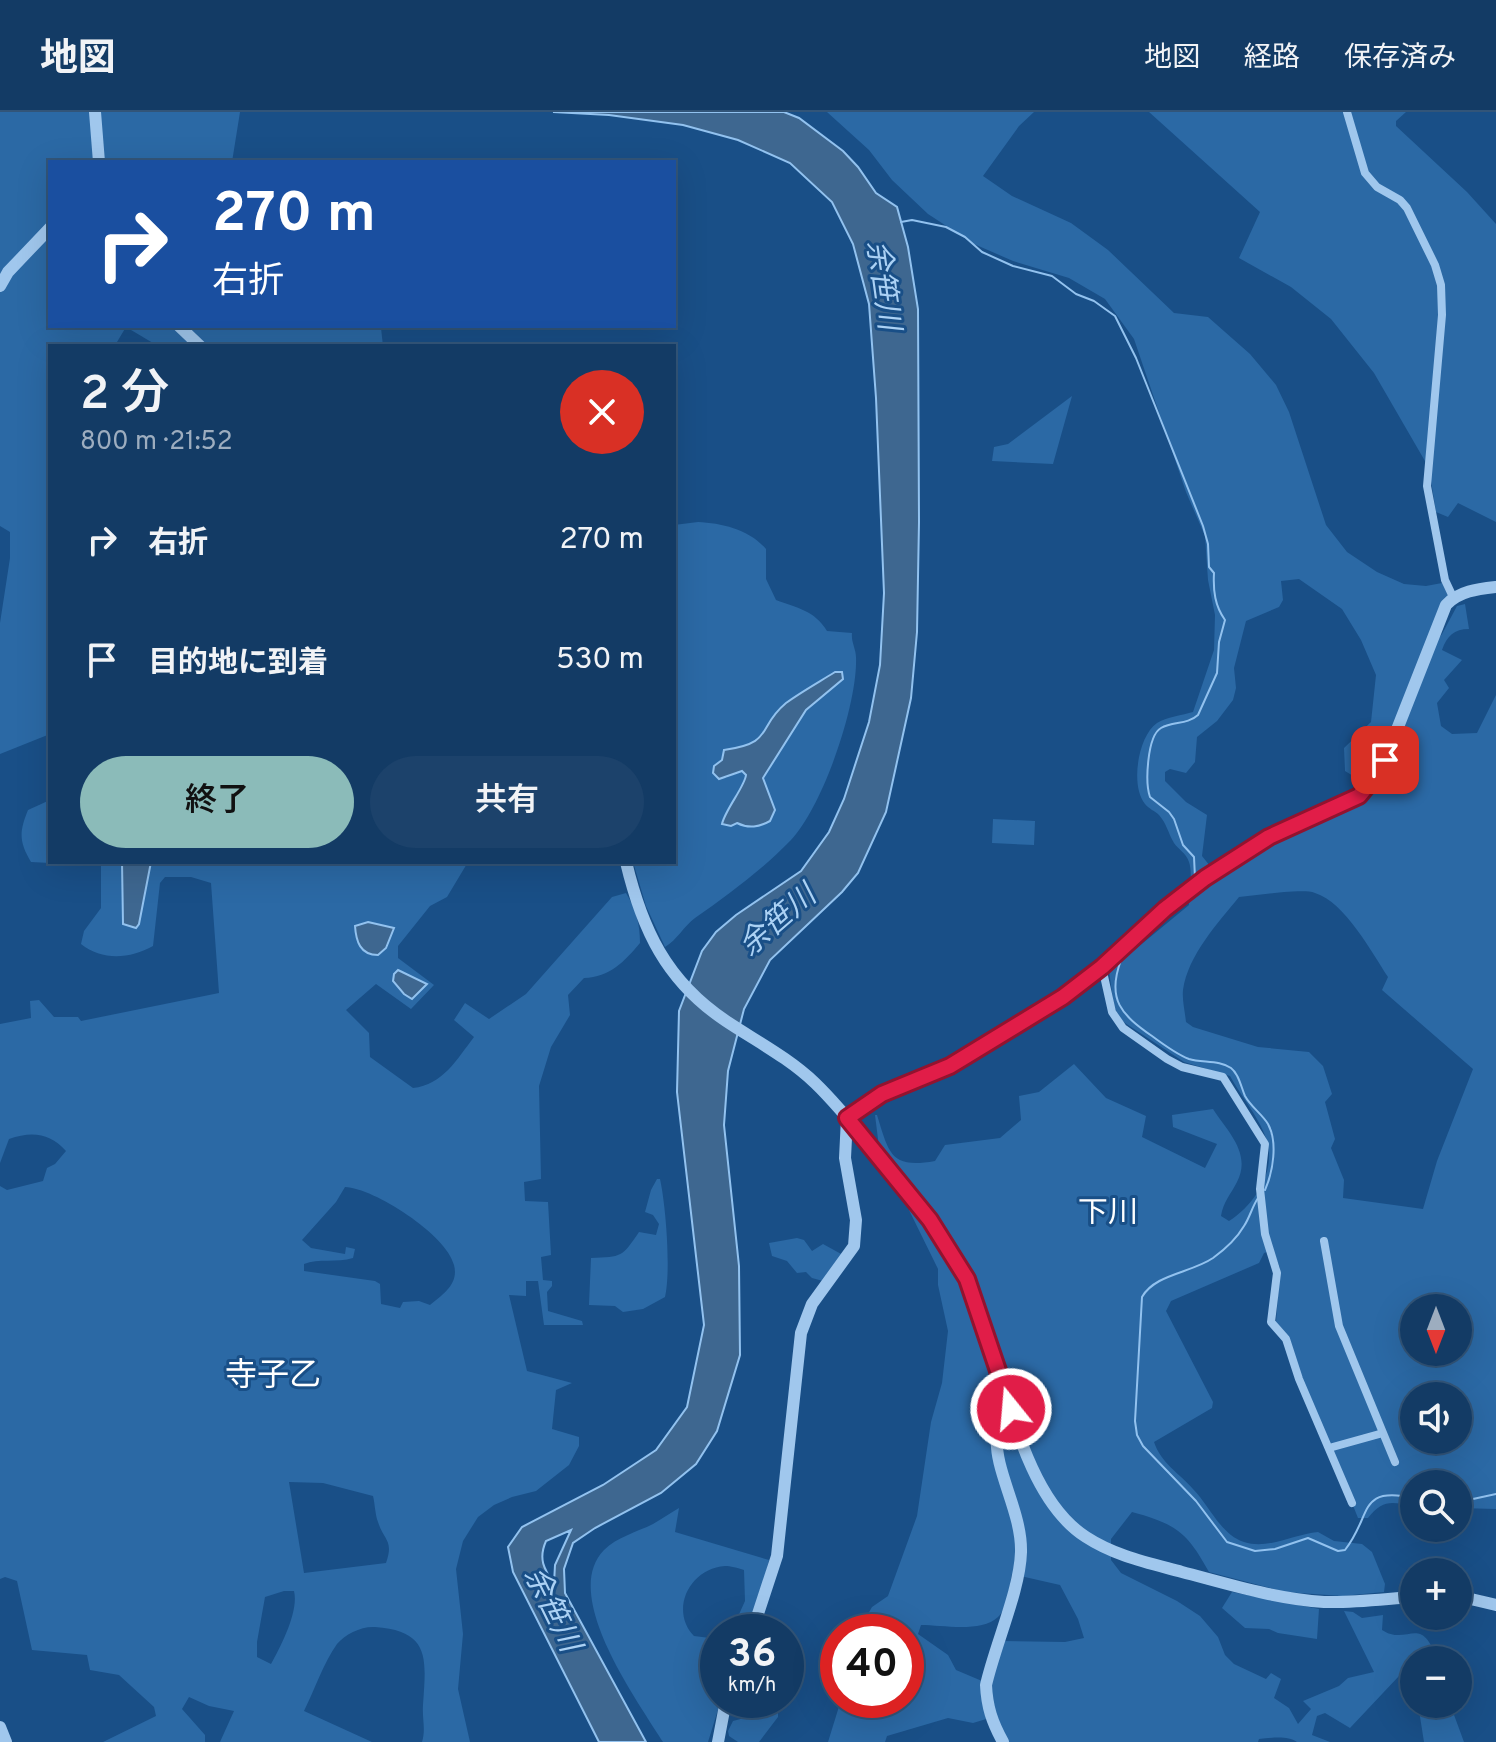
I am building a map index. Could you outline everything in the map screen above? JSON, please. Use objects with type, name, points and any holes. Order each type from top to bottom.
[{"type":"street","points":[[95,112],[99,160]]},
{"type":"street","points":[[1347,112],[1365,173],[1377,187],[1400,200],[1407,208],[1435,265],[1441,285],[1442,315],[1427,486],[1445,580],[1453,597]]},
{"type":"street","points":[[0,286],[8,272],[48,230]]},
{"type":"street","points":[[181,328],[198,344]]},
{"type":"street","points":[[847,1118],[882,1094],[950,1066],[1063,997],[1102,967],[1165,909],[1205,878],[1269,837],[1359,796],[1385,760],[1439,616],[1453,597],[1496,587]]},
{"type":"street","points":[[627,864],[646,927],[665,963],[707,1008],[805,1074],[847,1118],[930,1220],[967,1279],[1032,1468],[1058,1511],[1085,1537],[1136,1560],[1287,1597],[1355,1602],[1400,1598]]},
{"type":"street","points":[[1102,967],[1112,1012],[1123,1028],[1182,1067],[1223,1077],[1262,1137],[1265,1151],[1260,1189],[1264,1228],[1277,1273],[1271,1322],[1286,1339],[1352,1503]]},
{"type":"street","points":[[758,1614],[777,1556],[801,1333],[812,1304],[854,1246],[856,1220],[845,1158],[847,1118]]},
{"type":"street","points":[[1324,1241],[1339,1326],[1395,1462]]},
{"type":"street","points":[[1003,1742],[992,1722],[986,1685],[1021,1555],[1021,1532],[998,1454],[997,1436],[1001,1423],[1011,1409]]},
{"type":"street","points":[[1329,1448],[1383,1433]]},
{"type":"street","points":[[1472,1599],[1496,1605]]},
{"type":"street","points":[[718,1742],[723,1718]]},
{"type":"street","points":[[0,1727],[6,1742]]},
{"type":"shaded area","points":[[0,112],[240,112],[232,160],[48,160],[48,328],[125,328],[117,342],[48,344],[48,735],[0,754],[0,623],[10,558],[10,532],[0,526]]},
{"type":"shaded area","points":[[827,112],[1034,112],[1019,126],[983,176],[1012,196],[1071,223],[1108,250],[1174,313],[1208,317],[1250,354],[1276,385],[1289,412],[1326,525],[1347,552],[1377,572],[1404,584],[1426,586],[1442,583],[1449,597],[1432,646],[1457,606],[1465,604],[1469,629],[1452,634],[1442,650],[1462,660],[1444,680],[1449,688],[1437,703],[1441,726],[1452,734],[1477,733],[1496,695],[1496,1509],[1472,1508],[1472,1470],[1400,1470],[1400,1504],[1388,1503],[1368,1518],[1358,1518],[1284,1333],[1276,1322],[1280,1268],[1273,1250],[1264,1253],[1259,1263],[1171,1301],[1166,1311],[1213,1402],[1212,1408],[1154,1442],[1166,1462],[1236,1538],[1262,1544],[1318,1532],[1334,1541],[1362,1544],[1372,1552],[1385,1584],[1384,1592],[1342,1596],[1285,1592],[1209,1572],[1194,1547],[1179,1532],[1160,1521],[1132,1512],[1111,1539],[1111,1560],[1121,1573],[1200,1616],[1218,1637],[1225,1655],[1234,1664],[1266,1679],[1271,1673],[1281,1679],[1274,1698],[1289,1708],[1298,1724],[1311,1709],[1303,1701],[1339,1686],[1348,1678],[1374,1672],[1344,1611],[1362,1618],[1383,1615],[1382,1630],[1391,1634],[1413,1633],[1425,1637],[1431,1646],[1400,1646],[1400,1677],[1350,1728],[1325,1713],[1317,1716],[1312,1735],[1330,1742],[1297,1742],[1279,1738],[1259,1739],[1258,1742],[1008,1742],[993,1717],[973,1723],[948,1718],[887,1736],[885,1742],[828,1742],[835,1718],[924,1718],[924,1638],[948,1655],[956,1670],[982,1681],[1001,1641],[1065,1642],[1084,1638],[1060,1585],[1012,1574],[1004,1608],[998,1617],[982,1625],[924,1625],[924,1614],[868,1614],[872,1607],[888,1596],[917,1516],[931,1422],[942,1383],[948,1331],[938,1285],[938,1269],[909,1210],[908,1186],[879,1147],[875,1115],[889,1148],[900,1160],[909,1163],[935,1161],[945,1145],[1000,1138],[1021,1120],[1019,1096],[1039,1092],[1074,1064],[1106,1098],[1146,1116],[1142,1137],[1205,1168],[1217,1144],[1173,1127],[1172,1115],[1213,1109],[1231,1134],[1242,1161],[1237,1182],[1222,1211],[1221,1216],[1229,1221],[1247,1206],[1261,1187],[1269,1153],[1260,1125],[1230,1076],[1184,1062],[1122,1021],[1114,1007],[1109,971],[1189,905],[1189,862],[1174,843],[1162,818],[1140,796],[1138,762],[1150,729],[1157,723],[1193,712],[1214,650],[1215,615],[1208,580],[1205,536],[1186,492],[1134,339],[1105,299],[1069,278],[1013,261],[974,244],[928,214],[892,180],[869,150]],"holes":[[[1299,579],[1342,609],[1361,640],[1376,675],[1371,722],[1344,748],[1345,771],[1363,782],[1381,756],[1396,752],[1370,794],[1270,839],[1221,871],[1210,866],[1202,856],[1207,815],[1186,802],[1165,781],[1165,772],[1170,769],[1186,773],[1195,762],[1197,737],[1217,721],[1233,700],[1236,688],[1234,668],[1246,621],[1279,607],[1283,600],[1281,581]],[[1284,892],[1315,893],[1337,907],[1357,929],[1388,977],[1382,990],[1473,1069],[1437,1161],[1423,1209],[1343,1198],[1344,1180],[1331,1148],[1335,1139],[1325,1102],[1332,1094],[1323,1066],[1309,1052],[1258,1047],[1193,1027],[1186,1022],[1183,1002],[1186,977],[1205,940],[1239,897]]]},
{"type":"shaded area","points":[[1149,112],[1406,112],[1396,121],[1396,126],[1467,192],[1496,224],[1496,522],[1458,503],[1448,517],[1436,512],[1429,468],[1374,373],[1331,319],[1291,287],[1239,258],[1260,212]]},
{"type":"shaded area","points":[[128,328],[381,328],[383,344],[155,344]]},
{"type":"shaded area","points":[[1072,396],[1053,464],[992,461],[994,447],[1008,444]]},
{"type":"shaded area","points":[[716,524],[752,537],[766,549],[766,579],[776,600],[811,614],[827,631],[852,633],[856,657],[851,701],[826,780],[815,804],[791,840],[733,891],[691,921],[665,947],[646,906],[634,864],[676,864],[676,525]],"holes":[[[765,742],[761,784],[723,818],[745,783],[746,775],[742,771],[726,778],[714,766]]]},
{"type":"shaded area","points":[[48,801],[48,863],[31,862],[24,849],[22,831],[28,810]]},
{"type":"shaded area","points":[[993,819],[1035,821],[1034,845],[992,843]]},
{"type":"shaded area","points":[[101,864],[122,864],[123,923],[136,928],[151,864],[467,864],[447,897],[430,906],[398,946],[398,958],[434,985],[411,1009],[376,984],[346,1010],[369,1033],[370,1057],[413,1088],[424,1086],[441,1076],[474,1037],[454,1020],[465,1003],[489,1019],[526,994],[612,897],[626,893],[632,905],[640,943],[616,967],[601,975],[584,978],[568,995],[570,1015],[551,1047],[539,1086],[541,1179],[524,1182],[525,1201],[548,1202],[551,1255],[541,1257],[543,1280],[552,1281],[547,1292],[548,1311],[582,1321],[583,1325],[544,1325],[538,1281],[526,1281],[526,1296],[509,1295],[527,1371],[572,1383],[556,1390],[552,1429],[579,1437],[579,1446],[569,1465],[536,1491],[494,1505],[478,1517],[463,1541],[456,1569],[463,1634],[458,1689],[470,1742],[422,1742],[424,1661],[416,1641],[407,1634],[393,1630],[365,1628],[344,1637],[323,1668],[304,1711],[372,1742],[220,1742],[234,1711],[209,1706],[189,1697],[182,1709],[205,1735],[205,1742],[103,1742],[156,1716],[154,1707],[119,1675],[90,1670],[87,1655],[32,1650],[17,1581],[5,1577],[0,1579],[0,1186],[7,1190],[43,1181],[47,1168],[66,1151],[47,1137],[25,1135],[9,1139],[0,1163],[0,1024],[31,1018],[30,1001],[39,1000],[54,1017],[78,1017],[81,1021],[219,993],[211,883],[191,877],[165,877],[160,883],[153,946],[135,954],[107,956],[89,950],[81,944],[84,931],[101,908]],"holes":[[[345,1187],[358,1189],[408,1215],[438,1240],[448,1253],[454,1265],[454,1278],[449,1288],[430,1305],[419,1301],[403,1302],[400,1308],[381,1304],[380,1284],[375,1281],[304,1271],[304,1264],[309,1262],[353,1258],[355,1249],[346,1247],[345,1254],[311,1248],[302,1240],[336,1202]],[[289,1482],[323,1483],[373,1496],[377,1519],[389,1545],[386,1563],[304,1573]],[[294,1591],[294,1608],[271,1664],[257,1657],[265,1597]]]},
{"type":"shaded area","points":[[657,1179],[660,1179],[667,1238],[665,1297],[643,1309],[623,1312],[615,1306],[589,1305],[591,1258],[620,1254],[639,1232],[656,1235],[659,1224],[653,1215],[645,1212]]},
{"type":"shaded area","points":[[797,1238],[804,1240],[812,1251],[823,1244],[843,1255],[823,1281],[812,1278],[806,1272],[797,1273],[787,1261],[772,1256],[769,1243]]},
{"type":"shaded area","points":[[679,1508],[675,1532],[769,1560],[753,1614],[739,1614],[745,1601],[744,1570],[727,1566],[713,1569],[702,1574],[687,1592],[683,1614],[694,1636],[700,1637],[700,1718],[715,1718],[708,1742],[663,1742],[621,1675],[596,1619],[591,1593],[593,1569],[604,1550],[627,1535]]},
{"type":"shaded area","points":[[1232,1592],[1319,1609],[1317,1639],[1269,1629],[1245,1628],[1222,1608]]},
{"type":"shaded area","points":[[777,1718],[759,1742],[738,1742],[729,1736],[733,1721]]},
{"type":"shaded area","points":[[1420,1718],[1455,1718],[1464,1742],[1424,1742]]},
{"type":"water","name":"余笹川","points":[[553,112],[784,112],[799,118],[843,151],[876,193],[897,207],[908,247],[918,309],[917,632],[911,698],[886,812],[858,873],[770,960],[744,1009],[728,1071],[724,1125],[739,1266],[740,1355],[717,1431],[696,1464],[661,1493],[573,1543],[564,1569],[565,1593],[646,1742],[599,1742],[513,1572],[508,1547],[522,1527],[603,1485],[656,1450],[687,1407],[704,1325],[677,1092],[679,1011],[702,951],[716,932],[801,871],[829,832],[844,799],[869,722],[880,665],[884,593],[869,304],[853,244],[832,202],[790,163],[738,140],[683,125],[609,115]],"holes":[[[571,1530],[555,1565],[554,1584],[543,1564],[542,1553],[546,1541]]]},
{"type":"water","points":[[835,672],[842,672],[843,679],[806,710],[763,778],[775,810],[770,821],[754,826],[722,824],[746,775],[742,771],[719,779],[713,773],[714,766],[722,760],[724,750],[758,739],[786,703]]},
{"type":"water","points":[[122,864],[151,864],[139,924],[136,928],[123,924]]},
{"type":"water","points":[[368,922],[394,928],[386,948],[378,955],[367,953],[358,942],[355,926]]},
{"type":"water","points":[[398,970],[427,984],[412,999],[393,981]]},
{"type":"waterway","points":[[901,222],[912,220],[946,227],[965,237],[982,252],[1013,266],[1052,276],[1115,316],[1136,358],[1203,526],[1209,567],[1214,573],[1215,598],[1225,620],[1219,642],[1217,673],[1198,715],[1161,728],[1153,740],[1148,760],[1150,797],[1174,819],[1183,845],[1194,857],[1195,878]]},
{"type":"waterway","points":[[1196,892],[1121,960],[1116,996],[1132,1021],[1170,1049],[1189,1059],[1227,1065],[1234,1071],[1245,1096],[1266,1120],[1271,1131],[1273,1157],[1265,1190]]},
{"type":"waterway","points":[[1258,1198],[1246,1223],[1222,1251],[1204,1263],[1155,1283],[1142,1297],[1135,1421],[1137,1435],[1143,1446],[1196,1501],[1227,1542],[1255,1551],[1275,1549],[1308,1538],[1338,1551],[1345,1550],[1375,1500],[1383,1496],[1400,1496]]},
{"type":"waterway","points":[[1472,1499],[1496,1494]]},
{"type":"district","name":"下川","points":[[1108,1212]]},
{"type":"district","name":"寺子乙","points":[[273,1374]]},
{"type":"route","points":[[1011,1409],[981,1314],[950,1248],[847,1118],[882,1094],[950,1066],[1063,997],[1205,878],[1269,837],[1359,796],[1385,760]]}]
